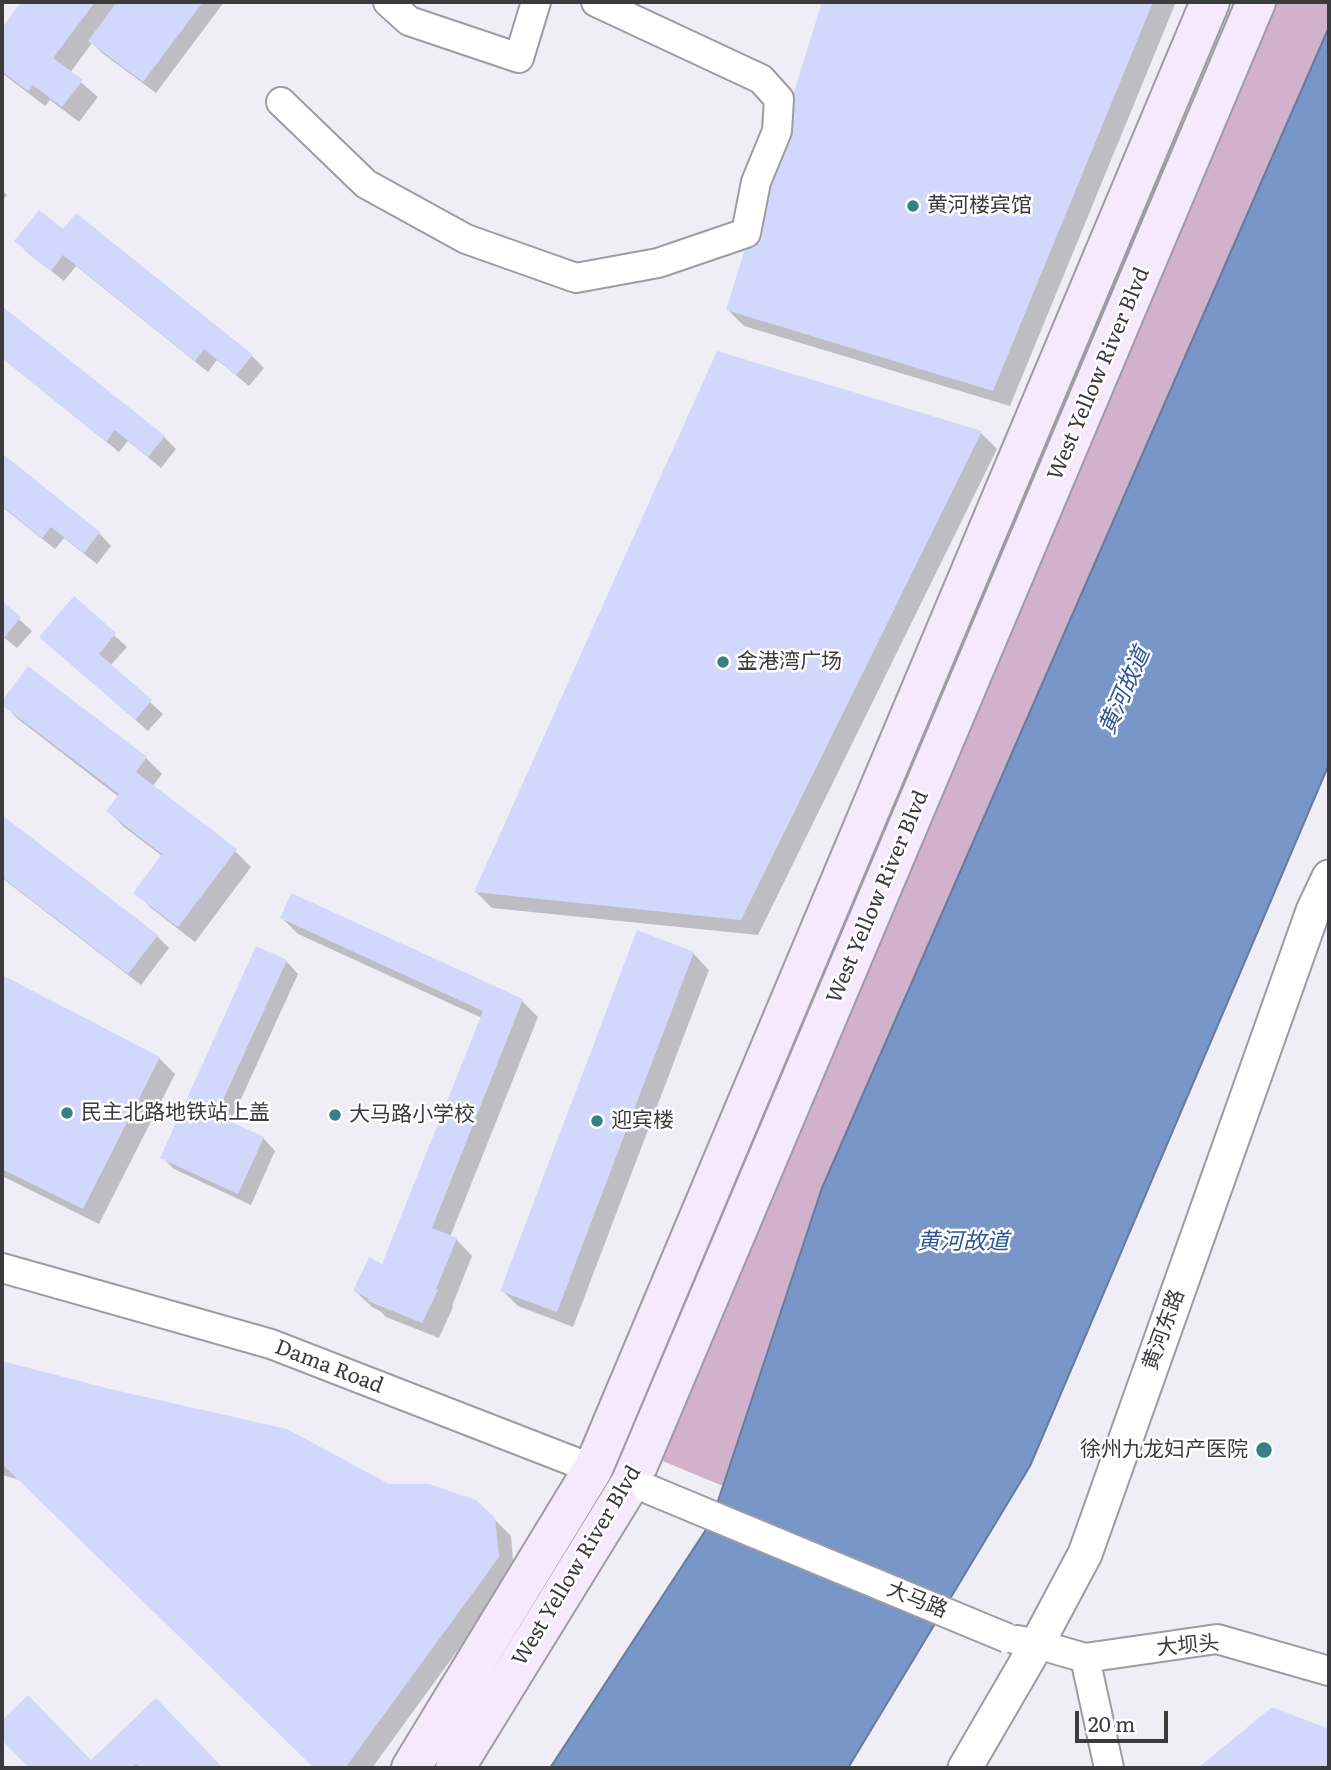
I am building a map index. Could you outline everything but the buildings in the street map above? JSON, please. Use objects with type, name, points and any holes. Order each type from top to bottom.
[{"type":"main road","name":"West Yellow River Blvd","points":[[411,1768],[593,1469],[1210,2]]},
{"type":"main road","name":"West Yellow River Blvd","points":[[455,1768],[640,1486],[1256,2]]},
{"type":"street","points":[[388,2],[409,21],[519,58],[536,2]]},
{"type":"street","points":[[281,102],[366,184],[466,239],[576,278],[658,263],[746,233],[756,182],[777,131],[785,101],[761,79],[596,2]]},
{"type":"street","name":"黄河东路","points":[[965,1768],[1022,1641],[1085,1554],[1313,911],[1329,877]]},
{"type":"street","name":"Dama Road","points":[[2,1268],[271,1344],[640,1486]]},
{"type":"street","name":"大马路","points":[[640,1486],[1022,1641],[1085,1658]]},
{"type":"street","name":"大坝头","points":[[1085,1658],[1217,1639],[1329,1671]]},
{"type":"street","points":[[1085,1658],[1109,1768]]},
{"type":"shaded area","points":[[1268,2],[1329,2],[1329,27],[822,1188],[723,1486],[658,1459]]},
{"type":"water","name":"黄河故道","points":[[1329,27],[1329,764],[1030,1466],[848,1768],[550,1768],[711,1522],[822,1188]]},
{"type":"place","name":"黄河楼宾馆","points":[[913,206]]},
{"type":"place","name":"金港湾广场","points":[[723,662]]},
{"type":"place","name":"民主北路地铁站上盖","points":[[67,1113]]},
{"type":"place","name":"大马路小学校","points":[[335,1115]]},
{"type":"place","name":"迎宾楼","points":[[597,1121]]},
{"type":"place","name":"徐州九龙妇产医院","points":[[1264,1450]]}]
